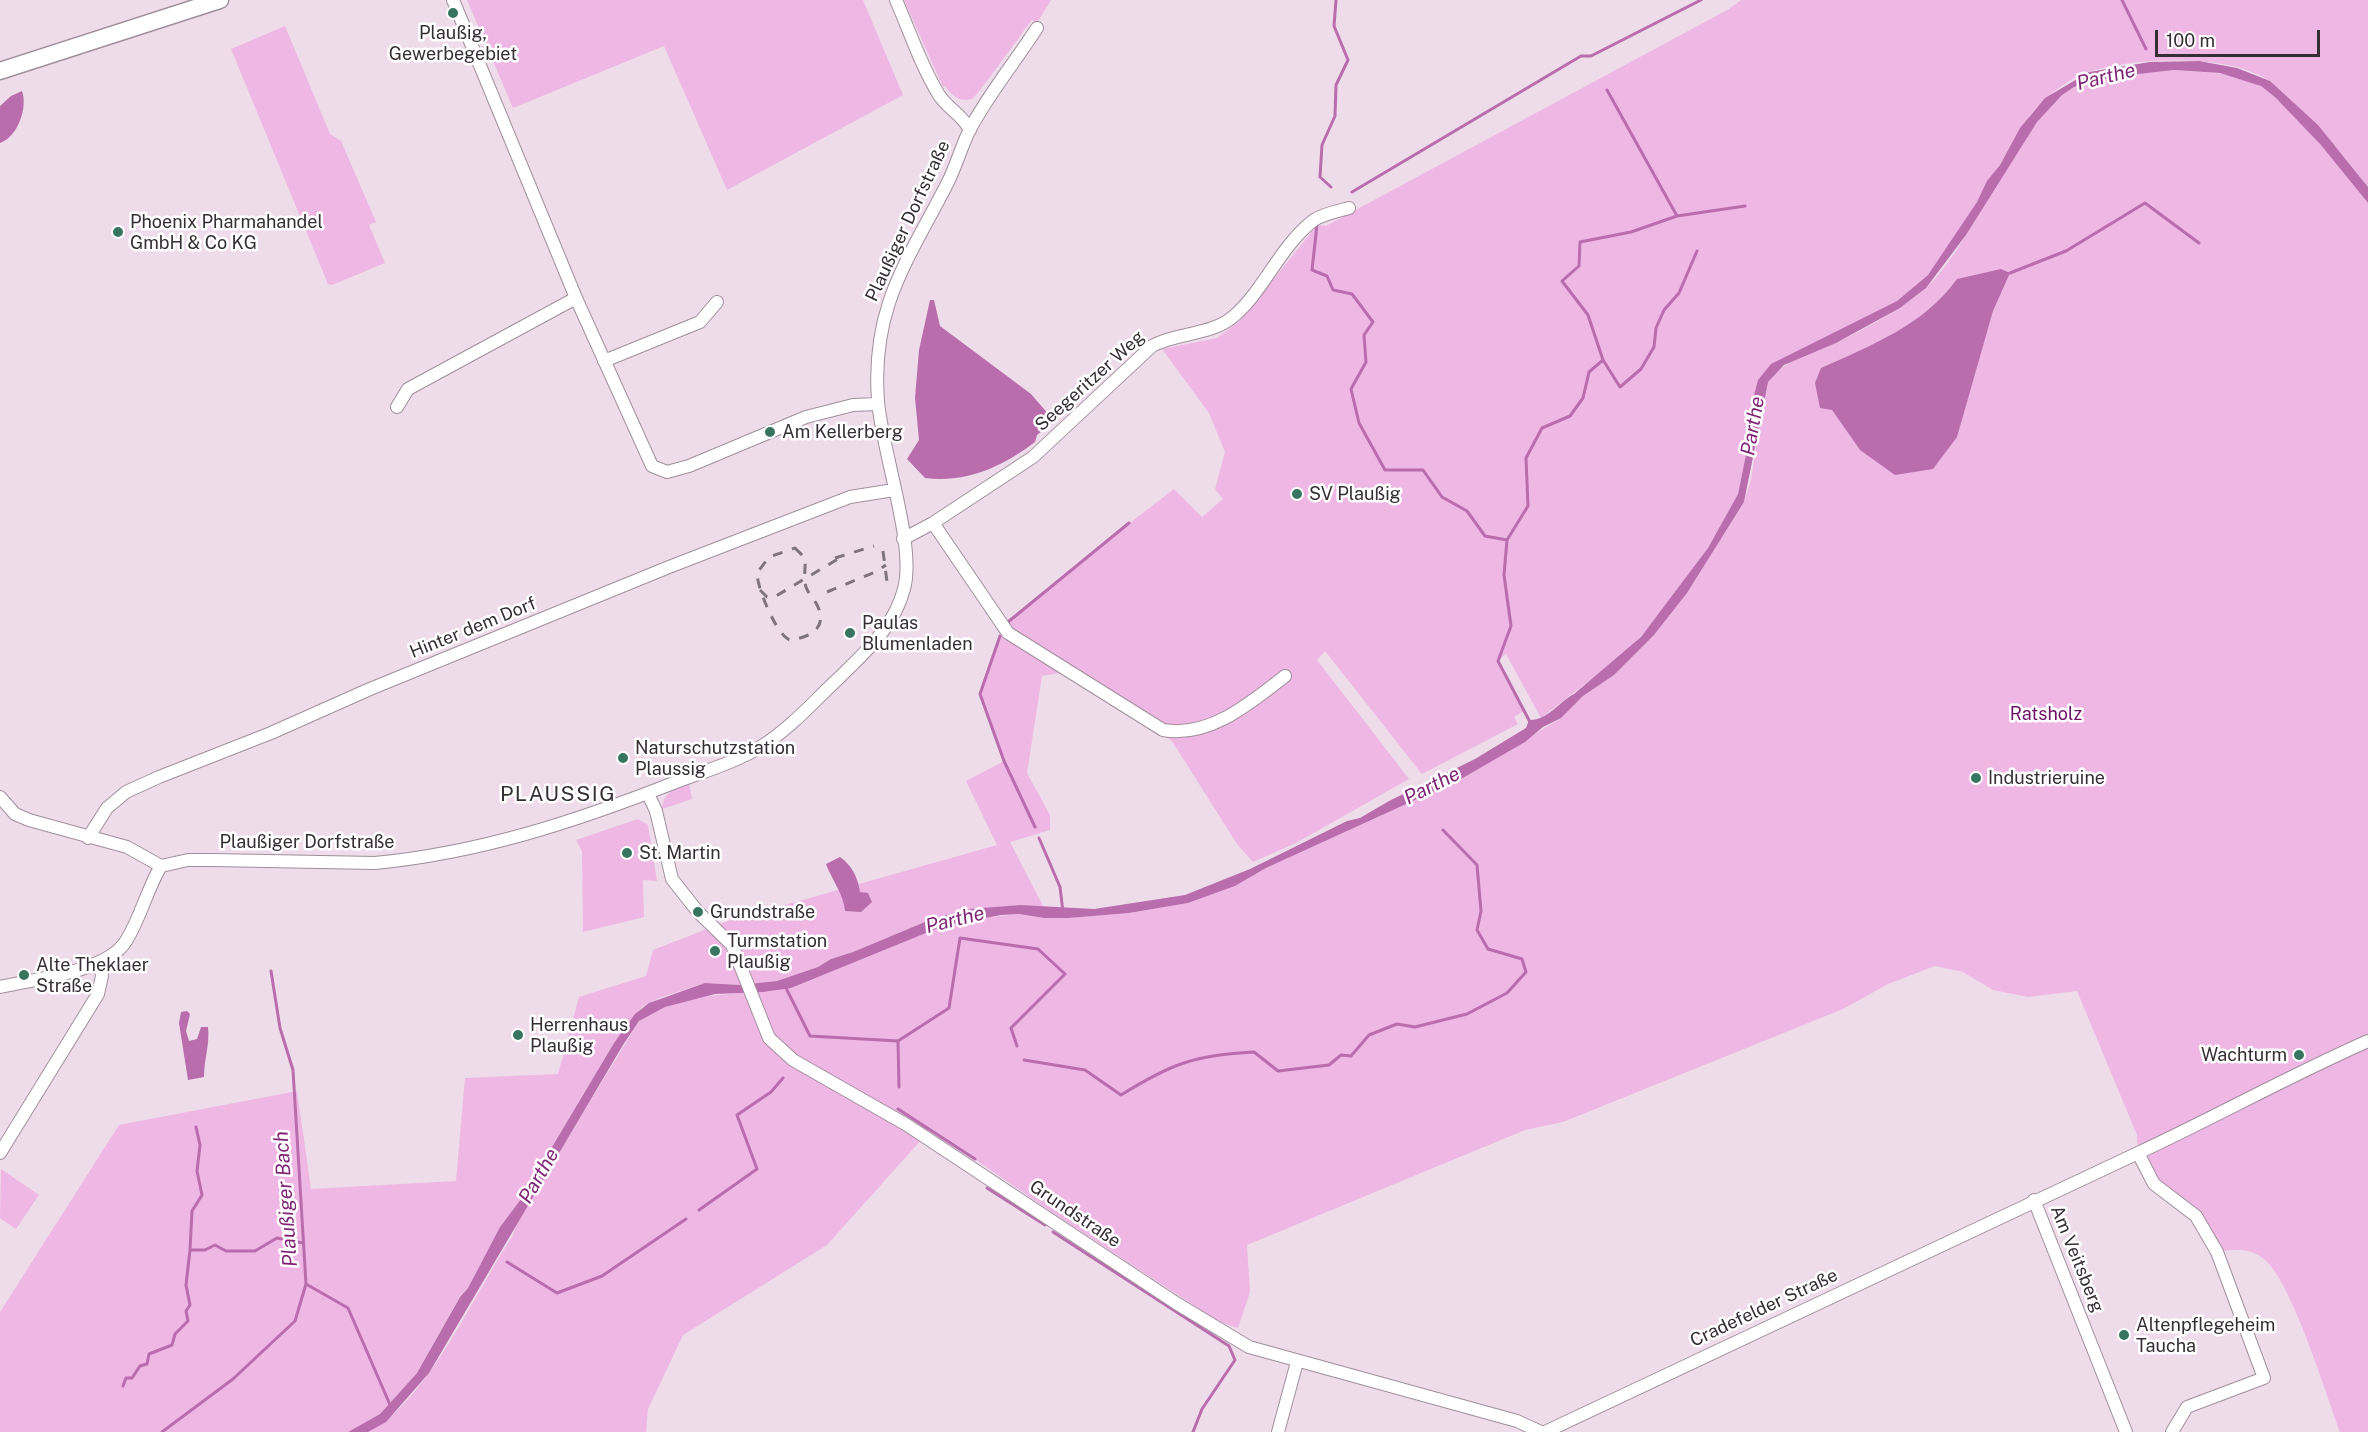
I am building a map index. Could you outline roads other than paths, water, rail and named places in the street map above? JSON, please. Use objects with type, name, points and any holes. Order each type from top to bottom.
[{"type":"main road","points":[[0,71],[220,0]]},
{"type":"street","points":[[453,0],[576,298],[652,466],[667,472],[689,466],[806,417],[845,407],[878,404]]},
{"type":"street","points":[[896,0],[929,78],[944,102],[965,120],[970,130]]},
{"type":"street","name":"Plaußiger Dorfstraße","points":[[161,866],[188,860],[375,863],[402,861],[535,834],[648,794],[745,756],[785,730],[881,636],[898,607],[908,568],[881,435],[878,404],[883,318],[891,291],[948,181],[970,130],[1037,28]]},
{"type":"street","name":"Seegeritzer Weg","points":[[903,539],[933,523],[1033,457],[1152,346],[1162,340],[1213,327],[1233,317],[1283,251],[1315,219],[1349,208]]},
{"type":"street","points":[[397,406],[408,389],[576,298]]},
{"type":"street","points":[[604,361],[700,322],[717,302]]},
{"type":"street","name":"Hinter dem Dorf","points":[[83,836],[107,808],[126,792],[159,777],[271,733],[370,689],[669,567],[850,497],[894,490]]},
{"type":"street","points":[[933,523],[1008,633],[1163,730],[1180,733],[1218,722],[1286,676]]},
{"type":"street","name":"Grundstraße","points":[[648,794],[656,811],[672,879],[698,912],[732,945],[769,1038],[793,1060],[907,1125],[1176,1304],[1249,1347],[1517,1421],[1543,1432]]},
{"type":"street","points":[[0,797],[15,814],[135,850],[161,866],[126,940],[118,951],[100,963],[0,987]]},
{"type":"street","points":[[0,1153],[98,994],[102,976],[100,963]]},
{"type":"street","name":"Am Veitsberg","points":[[1998,1216],[2138,1153],[2296,1073],[2368,1041]]},
{"type":"street","points":[[2138,1153],[2154,1184],[2196,1216],[2217,1252],[2264,1378],[2187,1407],[2172,1432]]},
{"type":"street","name":"Am Veitsberg","points":[[2034,1200],[2126,1432]]},
{"type":"street","name":"Cradefelder Straße","points":[[1543,1432],[1998,1216]]},
{"type":"street","points":[[1278,1432],[1297,1362]]},
{"type":"water","name":"Parthe","points":[[2199,61],[2237,68],[2270,81],[2318,125],[2368,187],[2368,203],[2321,145],[2275,97],[2261,86],[2220,73],[2174,70],[2111,77],[2074,87],[2062,95],[2037,122],[1966,235],[1926,288],[1900,308],[1836,343],[1784,365],[1768,382],[1744,502],[1687,593],[1654,635],[1614,675],[1583,696],[1561,718],[1461,779],[1266,868],[1235,886],[1188,903],[1129,913],[1069,918],[1001,915],[943,926],[791,988],[715,994],[665,1007],[639,1021],[429,1373],[386,1422],[368,1432],[348,1432],[380,1414],[417,1373],[460,1297],[468,1288],[500,1227],[521,1199],[614,1043],[635,1014],[649,1003],[705,983],[740,985],[777,981],[818,967],[831,959],[932,919],[970,909],[1020,905],[1094,909],[1185,895],[1250,869],[1347,821],[1360,818],[1389,801],[1475,759],[1526,728],[1529,720],[1542,717],[1553,710],[1641,637],[1708,548],[1738,494],[1758,380],[1771,364],[1897,301],[1928,275],[1977,202],[1987,181],[2000,165],[2020,128],[2045,98],[2089,72],[2150,62]]},
{"type":"water","points":[[22,91],[24,105],[20,121],[12,135],[0,143],[0,106],[11,96]]},
{"type":"water","points":[[2001,269],[2010,273],[1993,311],[1957,437],[1933,469],[1895,475],[1860,450],[1832,410],[1820,408],[1815,383],[1821,368],[1878,342],[1913,321],[1944,295],[1957,279]]},
{"type":"water","points":[[930,300],[934,300],[940,326],[1031,394],[1050,416],[1052,423],[1037,435],[1035,442],[1010,459],[983,471],[955,478],[925,478],[907,459],[919,440],[915,398],[919,350]]},
{"type":"water","points":[[840,857],[854,872],[860,892],[868,893],[872,902],[861,912],[845,911],[840,893],[826,864]]},
{"type":"water","points":[[187,1011],[190,1014],[186,1031],[189,1041],[197,1039],[201,1027],[208,1027],[204,1077],[188,1080],[179,1023],[181,1012]]},
{"type":"waterway","points":[[1331,187],[1320,177],[1322,145],[1335,116],[1336,85],[1348,60],[1334,26],[1336,0]]},
{"type":"waterway","points":[[1352,192],[1581,56],[1591,56],[1701,0]]},
{"type":"waterway","points":[[2122,0],[2146,49]]},
{"type":"waterway","points":[[1607,90],[1677,216]]},
{"type":"waterway","points":[[2010,273],[2066,251],[2145,203],[2199,243]]},
{"type":"waterway","points":[[1507,540],[1528,506],[1526,458],[1542,428],[1570,416],[1583,398],[1589,372],[1603,360],[1588,315],[1562,281],[1579,266],[1580,242],[1631,232],[1677,216],[1745,206]]},
{"type":"waterway","points":[[1317,225],[1312,270],[1327,276],[1333,290],[1352,294],[1373,322],[1364,335],[1366,362],[1351,389],[1359,423],[1385,470],[1423,470],[1442,497],[1467,511],[1485,536],[1507,540],[1504,575],[1511,626],[1498,661],[1531,724]]},
{"type":"waterway","points":[[1603,360],[1620,387],[1641,369],[1654,347],[1656,328],[1664,310],[1679,293],[1697,251]]},
{"type":"waterway","points":[[1008,622],[1129,523]]},
{"type":"waterway","points":[[1000,636],[980,694],[1004,761],[1035,827]]},
{"type":"waterway","points":[[1024,1060],[1085,1070],[1121,1095],[1154,1076],[1184,1063],[1233,1053],[1254,1052],[1278,1071],[1329,1065],[1341,1055],[1351,1056],[1369,1035],[1397,1024],[1415,1027],[1467,1014],[1507,993],[1526,972],[1522,959],[1488,949],[1477,930],[1481,911],[1477,865],[1443,830]]},
{"type":"waterway","points":[[1039,838],[1060,887],[1063,912]]},
{"type":"waterway","name":"Parthe","points":[[786,988],[810,1036],[898,1041],[949,1008],[960,938],[1038,949],[1065,974],[1011,1028],[1017,1046]]},
{"type":"waterway","name":"Plaußiger Bach","points":[[271,971],[280,1028],[293,1070],[306,1284],[348,1308],[391,1407]]},
{"type":"waterway","points":[[898,1041],[899,1087]]},
{"type":"waterway","points":[[699,1210],[757,1169],[737,1115],[771,1092],[783,1078]]},
{"type":"waterway","points":[[898,1109],[975,1159]]},
{"type":"waterway","points":[[196,1127],[200,1145],[197,1171],[202,1195],[192,1211],[190,1250],[205,1250],[215,1245],[226,1251],[255,1251],[277,1238],[303,1243]]},
{"type":"waterway","points":[[987,1188],[1045,1225]]},
{"type":"waterway","points":[[507,1262],[557,1293],[602,1276],[686,1219]]},
{"type":"waterway","points":[[1053,1232],[1229,1346],[1235,1360],[1202,1409],[1193,1432]]},
{"type":"waterway","points":[[123,1386],[126,1378],[132,1378],[140,1366],[147,1364],[149,1354],[172,1345],[175,1334],[188,1321],[186,1311],[190,1305],[186,1285],[190,1250]]},
{"type":"waterway","points":[[162,1432],[233,1379],[295,1321],[306,1284]]},
{"type":"railway","points":[[835,558],[874,546]]},
{"type":"railway","points":[[795,548],[805,558],[806,587],[820,611],[821,618],[820,624],[812,633],[790,640],[779,630],[769,611],[760,589],[757,573],[769,557],[795,548]]},
{"type":"railway","points":[[883,551],[887,582]]},
{"type":"railway","points":[[760,590],[767,597],[776,596],[843,556]]},
{"type":"railway","points":[[827,592],[886,565]]},
{"type":"place","name":"Plaußig, Gewerbegebiet","points":[[453,13]]},
{"type":"place","name":"Phoenix Pharmahandel GmbH & Co KG","points":[[118,232]]},
{"type":"place","name":"Am Kellerberg","points":[[770,432]]},
{"type":"place","name":"SV Plaußig","points":[[1297,494]]},
{"type":"place","name":"Paulas Blumenladen","points":[[850,633]]},
{"type":"place","name":"Naturschutzstation Plaussig","points":[[623,758]]},
{"type":"place","name":"Industrieruine","points":[[1976,778]]},
{"type":"place","name":"St. Martin","points":[[627,853]]},
{"type":"place","name":"Grundstraße","points":[[698,912]]},
{"type":"place","name":"Turmstation Plaußig","points":[[715,951]]},
{"type":"place","name":"Alte Theklaer Straße","points":[[24,975]]},
{"type":"place","name":"Herrenhaus Plaußig","points":[[518,1035]]},
{"type":"place","name":"Wachturm","points":[[2299,1055]]},
{"type":"place","name":"Altenpflegeheim Taucha","points":[[2124,1335]]},
{"type":"district","name":"PLAUSSIG","points":[[558,795]]},
{"type":"park label","name":"Ratsholz","points":[[2046,714]]}]
